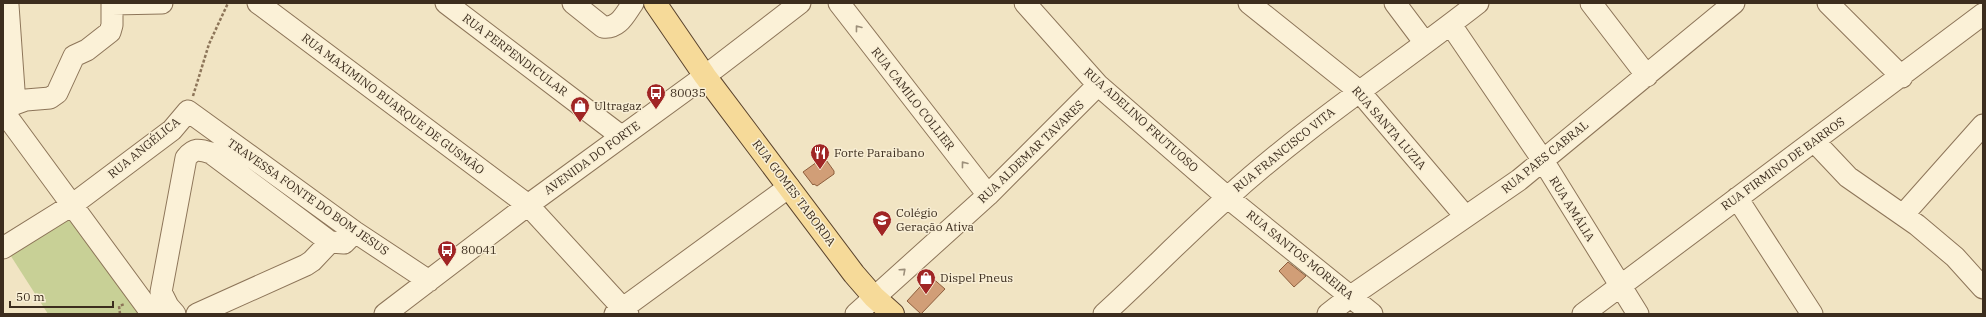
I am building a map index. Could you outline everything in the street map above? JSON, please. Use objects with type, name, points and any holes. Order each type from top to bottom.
[{"type":"main road","name":"RUA GOMES TABORDA","points":[[655,3],[702,72],[854,274],[893,314]]},
{"type":"street","points":[[7,107],[26,100],[50,98],[57,93],[74,56],[87,50],[110,32],[112,25],[112,4],[162,3]]},
{"type":"street","name":"RUA MAXIMINO BUARQUE DE GUSMÃO","points":[[258,3],[528,205],[622,312]]},
{"type":"street","name":"RUA PERPENDICULAR","points":[[446,3],[622,136]]},
{"type":"street","points":[[573,3],[603,27],[608,28],[618,24],[633,3]]},
{"type":"street","name":"AVENIDA DO FORTE","points":[[385,314],[528,205],[622,136],[702,72],[800,3]]},
{"type":"street","name":"RUA CAMILO COLLIER","points":[[839,3],[988,195]]},
{"type":"street","name":"RUA ADELINO FRUTUOSO","points":[[1025,3],[1098,85],[1227,197]]},
{"type":"street","name":"RUA SANTA LUZIA","points":[[1248,3],[1359,91],[1465,216]]},
{"type":"street","points":[[1395,3],[1425,43]]},
{"type":"street","name":"RUA FRANCISCO VITA","points":[[1104,314],[1150,272],[1227,197],[1335,109],[1478,3]]},
{"type":"street","points":[[1591,3],[1647,76]]},
{"type":"street","name":"RUA PAES CABRAL","points":[[1328,314],[1350,296],[1519,180],[1734,3]]},
{"type":"street","points":[[1828,3],[1902,77]]},
{"type":"street","points":[[8,5],[7,107],[53,181],[152,314]]},
{"type":"street","name":"RUA FIRMINO DE BARROS","points":[[1583,314],[1737,198],[1902,77],[1983,14]]},
{"type":"street","name":"RUA AMÁLIA","points":[[1450,25],[1542,160],[1638,314]]},
{"type":"street","name":"RUA ALDEMAR TAVARES","points":[[856,314],[874,296],[988,195],[1098,85]]},
{"type":"street","name":"RUA ANGÉLICA","points":[[3,248],[72,205],[172,130],[188,111]]},
{"type":"street","name":"TRAVESSA FONTE DO BOM JESUS","points":[[188,111],[355,232],[429,281]]},
{"type":"street","points":[[1903,215],[1983,125]]},
{"type":"street","points":[[1814,141],[1848,177],[1903,215],[1955,257],[1983,288]]},
{"type":"street","points":[[175,314],[168,306],[161,292],[186,158],[192,151],[198,148],[211,153],[330,242],[344,243],[355,232]]},
{"type":"street","points":[[622,312],[789,187]]},
{"type":"street","name":"RUA SANTOS MOREIRA","points":[[1227,197],[1372,314]]},
{"type":"street","points":[[1737,198],[1812,314]]},
{"type":"street","points":[[197,314],[306,265],[312,261],[330,242]]},
{"type":"path","name":"RUA ANGÉLICA","points":[[188,111],[209,44],[228,3]]},
{"type":"green space","points":[[68,216],[141,314],[48,314],[7,250]]},
{"type":"building","name":"Forte Paraibano","points":[[824,157],[834,171],[834,174],[817,186],[814,184],[813,185],[803,172]]},
{"type":"building","points":[[1288,262],[1306,276],[1294,287],[1279,271]]},
{"type":"building","name":"Dispel Pneus","points":[[930,276],[945,289],[921,314],[907,301]]},
{"type":"place","name":"80035","points":[[656,110]]},
{"type":"place","name":"Ultragaz","points":[[580,123]]},
{"type":"place","name":"Forte Paraibano","points":[[820,170]]},
{"type":"place","name":"Colégio Geração Ativa","points":[[882,237]]},
{"type":"place","name":"80041","points":[[447,267]]},
{"type":"place","name":"Dispel Pneus","points":[[926,295]]}]
